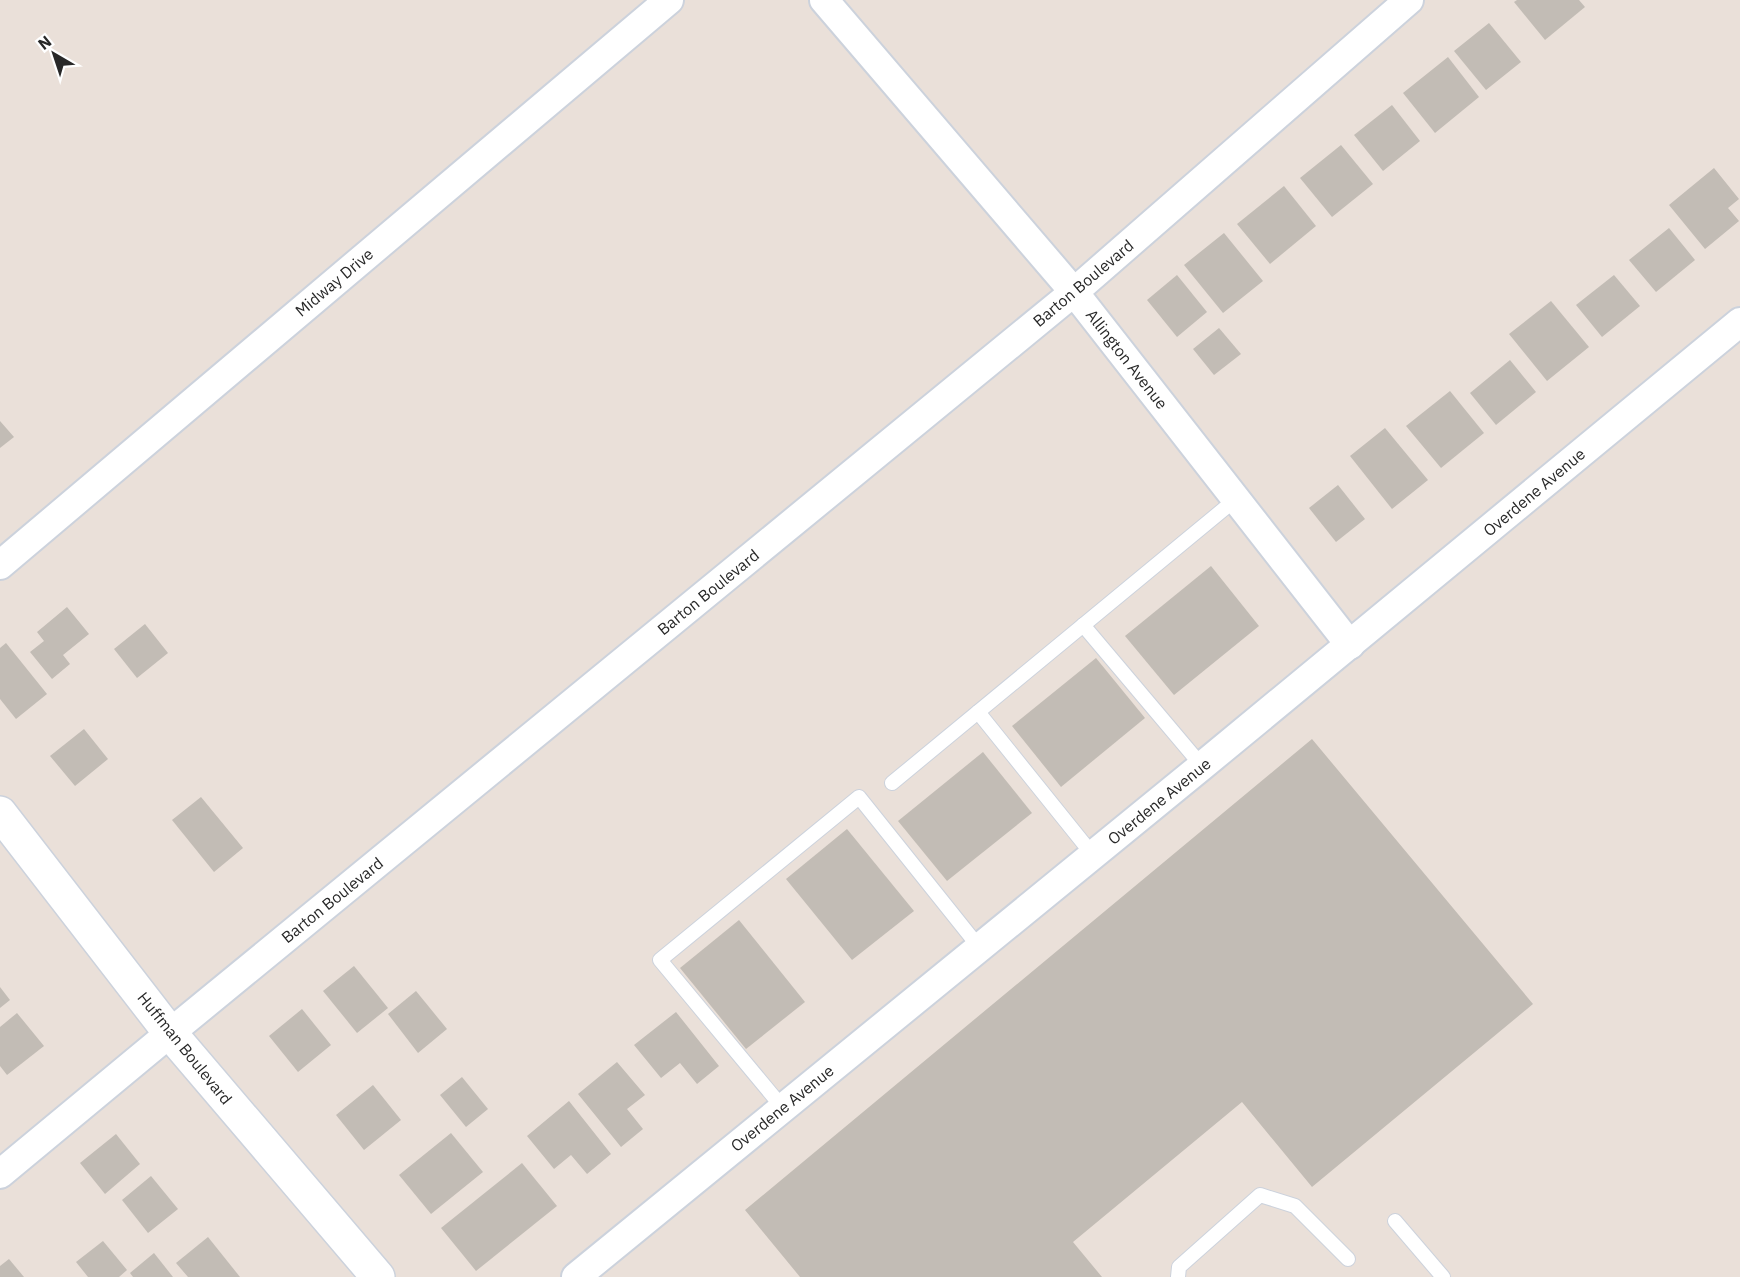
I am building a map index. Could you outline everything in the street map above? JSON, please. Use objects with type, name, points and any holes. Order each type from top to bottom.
[{"type":"street","name":"Midway Drive","points":[[0,565],[669,0]]},
{"type":"street","name":"Allington Avenue","points":[[824,0],[1074,292],[1350,645]]},
{"type":"street","name":"Barton Boulevard","points":[[0,1174],[1074,292],[1409,0]]},
{"type":"street","name":"Overdene Avenue","points":[[576,1277],[1203,766],[1740,322]]},
{"type":"street","name":"Huffman Boulevard","points":[[0,813],[170,1033],[378,1277]]},
{"type":"lane","points":[[892,783],[1236,499]]},
{"type":"lane","points":[[1083,625],[1203,766]]},
{"type":"lane","points":[[978,712],[1093,855]]},
{"type":"lane","points":[[783,1108],[660,960],[859,797],[980,947]]},
{"type":"lane","points":[[1178,1277],[1179,1267],[1260,1195],[1295,1206],[1348,1259]]},
{"type":"lane","points":[[1395,1221],[1443,1277]]},
{"type":"building","points":[[1517,0],[1579,0],[1585,7],[1545,40],[1514,2]]},
{"type":"building","points":[[1489,23],[1521,62],[1486,90],[1454,51]]},
{"type":"building","points":[[1448,57],[1479,97],[1435,133],[1403,93]]},
{"type":"building","points":[[1392,105],[1420,141],[1383,171],[1354,135]]},
{"type":"building","points":[[1341,145],[1373,184],[1332,217],[1300,178]]},
{"type":"building","points":[[1714,168],[1739,199],[1728,208],[1739,221],[1705,249],[1669,205]]},
{"type":"building","points":[[1284,186],[1316,226],[1270,264],[1237,224]]},
{"type":"building","points":[[1669,228],[1695,260],[1656,292],[1629,260]]},
{"type":"building","points":[[1224,233],[1263,281],[1223,313],[1184,265]]},
{"type":"building","points":[[1177,275],[1207,312],[1177,337],[1147,300]]},
{"type":"building","points":[[1614,275],[1640,306],[1602,337],[1576,305]]},
{"type":"building","points":[[1551,301],[1589,347],[1547,381],[1509,334]]},
{"type":"building","points":[[1219,328],[1241,354],[1214,375],[1193,349]]},
{"type":"building","points":[[1510,360],[1536,392],[1496,425],[1470,393]]},
{"type":"building","points":[[1450,391],[1484,433],[1441,468],[1406,426]]},
{"type":"building","points":[[0,421],[14,437],[0,448]]},
{"type":"building","points":[[1385,428],[1428,480],[1392,509],[1350,456]]},
{"type":"building","points":[[1338,485],[1365,519],[1336,542],[1309,508]]},
{"type":"building","points":[[1211,566],[1259,626],[1174,695],[1125,636]]},
{"type":"building","points":[[67,607],[89,634],[63,655],[70,664],[52,679],[30,652],[44,641],[37,632]]},
{"type":"building","points":[[145,624],[168,653],[137,678],[114,649]]},
{"type":"building","points":[[6,643],[47,694],[16,719],[0,699],[0,648]]},
{"type":"building","points":[[1096,658],[1145,718],[1061,787],[1012,726]]},
{"type":"building","points":[[84,729],[108,759],[75,786],[50,756]]},
{"type":"building","points":[[1312,739],[1533,1004],[1312,1187],[1242,1102],[1073,1242],[1102,1277],[800,1277],[745,1210]]},
{"type":"building","points":[[983,752],[1032,813],[947,881],[898,821]]},
{"type":"building","points":[[201,797],[243,848],[214,872],[172,820]]},
{"type":"building","points":[[847,829],[914,911],[852,960],[786,879]]},
{"type":"building","points":[[739,920],[805,1002],[746,1049],[680,968]]},
{"type":"building","points":[[354,966],[388,1008],[357,1033],[323,991]]},
{"type":"building","points":[[0,987],[10,1000],[0,1008]]},
{"type":"building","points":[[416,991],[447,1029],[418,1053],[388,1014]]},
{"type":"building","points":[[302,1009],[331,1045],[298,1072],[269,1036]]},
{"type":"building","points":[[676,1012],[719,1066],[697,1084],[680,1063],[661,1078],[634,1045]]},
{"type":"building","points":[[17,1013],[44,1046],[7,1075],[0,1066],[0,1027]]},
{"type":"building","points":[[617,1062],[645,1095],[627,1109],[643,1129],[621,1147],[578,1094]]},
{"type":"building","points":[[462,1077],[488,1109],[466,1127],[440,1095]]},
{"type":"building","points":[[373,1085],[401,1120],[364,1150],[336,1115]]},
{"type":"building","points":[[569,1101],[611,1154],[587,1174],[571,1155],[554,1169],[527,1136]]},
{"type":"building","points":[[451,1133],[483,1172],[431,1214],[399,1175]]},
{"type":"building","points":[[116,1134],[140,1164],[105,1194],[80,1163]]},
{"type":"building","points":[[522,1163],[557,1206],[476,1271],[441,1228]]},
{"type":"building","points":[[151,1176],[178,1209],[148,1233],[122,1200]]},
{"type":"building","points":[[208,1237],[240,1277],[188,1277],[176,1263]]},
{"type":"building","points":[[103,1241],[127,1270],[119,1277],[88,1277],[76,1262]]},
{"type":"building","points":[[154,1253],[173,1277],[133,1277],[130,1273]]},
{"type":"building","points":[[9,1259],[24,1277],[0,1277],[0,1266]]}]
